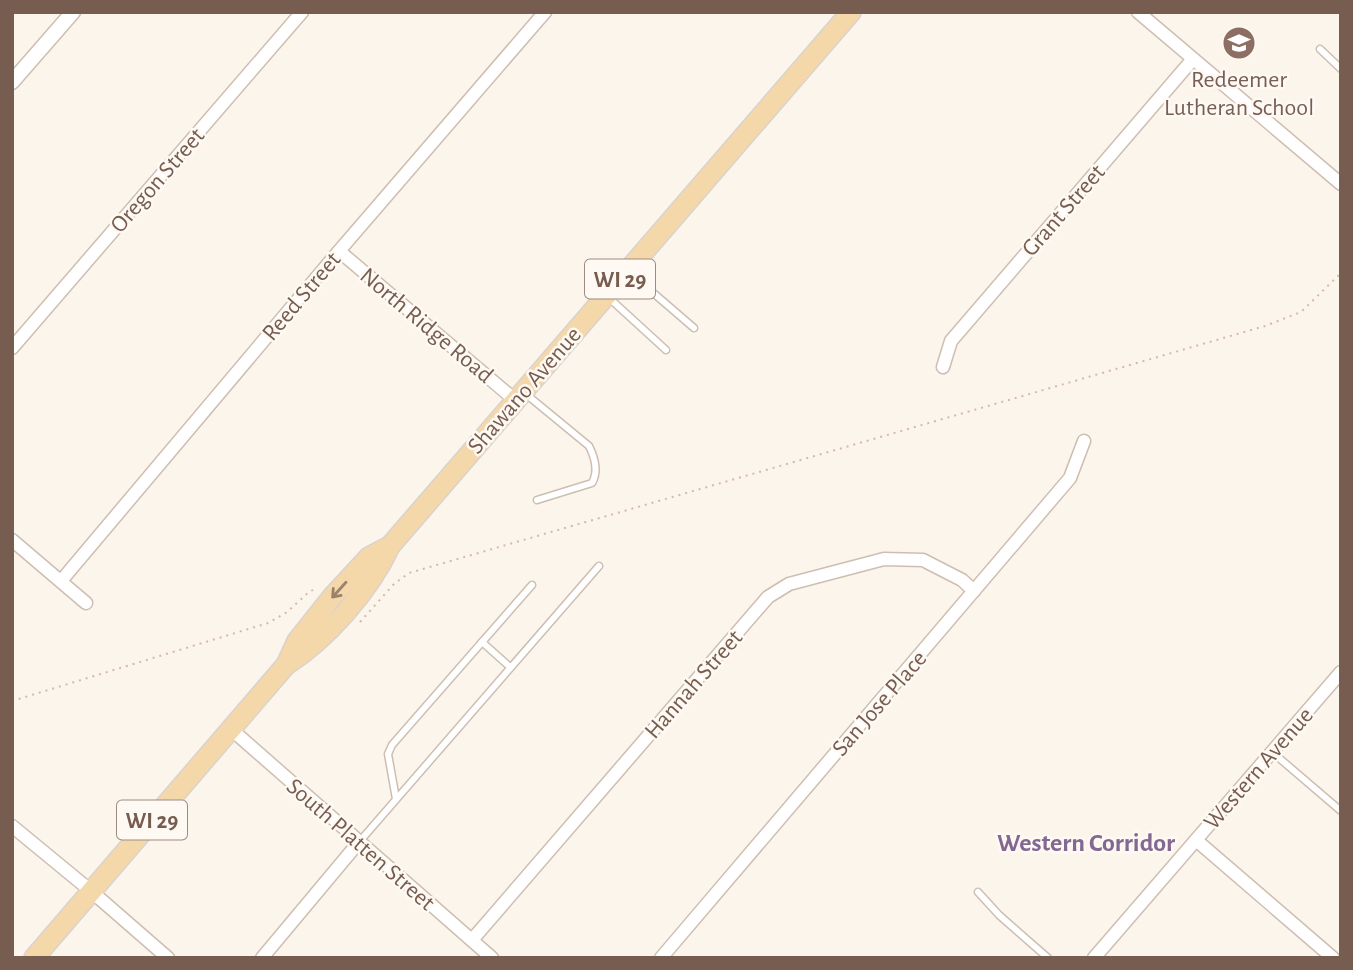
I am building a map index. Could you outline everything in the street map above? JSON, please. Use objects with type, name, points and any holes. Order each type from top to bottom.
[{"type":"main road","name":"Shawano Avenue","points":[[34,958],[286,665],[307,652],[334,625],[381,567],[390,546],[850,12]]},
{"type":"street","points":[[12,82],[73,12]]},
{"type":"street","name":"Oregon Street","points":[[12,348],[302,12]]},
{"type":"street","name":"Reed Street","points":[[61,581],[545,12]]},
{"type":"street","points":[[1138,12],[1341,184]]},
{"type":"street","name":"Grant Street","points":[[943,368],[951,341],[1193,59]]},
{"type":"street","name":"North Ridge Road","points":[[339,251],[519,396]]},
{"type":"street","name":"San Jose Place","points":[[661,958],[1070,478],[1084,441]]},
{"type":"street","points":[[12,540],[86,603]]},
{"type":"street","name":"Hannah Street","points":[[472,940],[768,597],[789,584],[884,559],[923,559],[962,580],[974,591]]},
{"type":"street","name":"Western Avenue","points":[[1094,958],[1341,673]]},
{"type":"street","name":"South Platten Street","points":[[231,729],[492,958]]},
{"type":"street","points":[[12,826],[168,958]]},
{"type":"street","points":[[1196,840],[1333,958]]},
{"type":"street","points":[[262,958],[359,842]]},
{"type":"lane","points":[[1321,49],[1341,69]]},
{"type":"lane","points":[[627,271],[694,328]]},
{"type":"lane","points":[[606,295],[666,349]]},
{"type":"lane","points":[[519,396],[589,446],[594,457],[596,471],[592,483],[537,500]]},
{"type":"lane","points":[[359,842],[599,566]]},
{"type":"lane","points":[[396,799],[388,754],[392,745],[532,585]]},
{"type":"lane","points":[[482,642],[510,667]]},
{"type":"lane","points":[[1272,752],[1341,811]]},
{"type":"lane","points":[[978,891],[999,915],[1048,958]]},
{"type":"path","points":[[409,573],[1265,326],[1301,312],[1341,273]]},
{"type":"path","points":[[12,701],[268,623]]},
{"type":"place","name":"Redeemer Lutheran School","points":[[1239,43]]},
{"type":"district","name":"Western Corridor","points":[[1086,842]]}]
